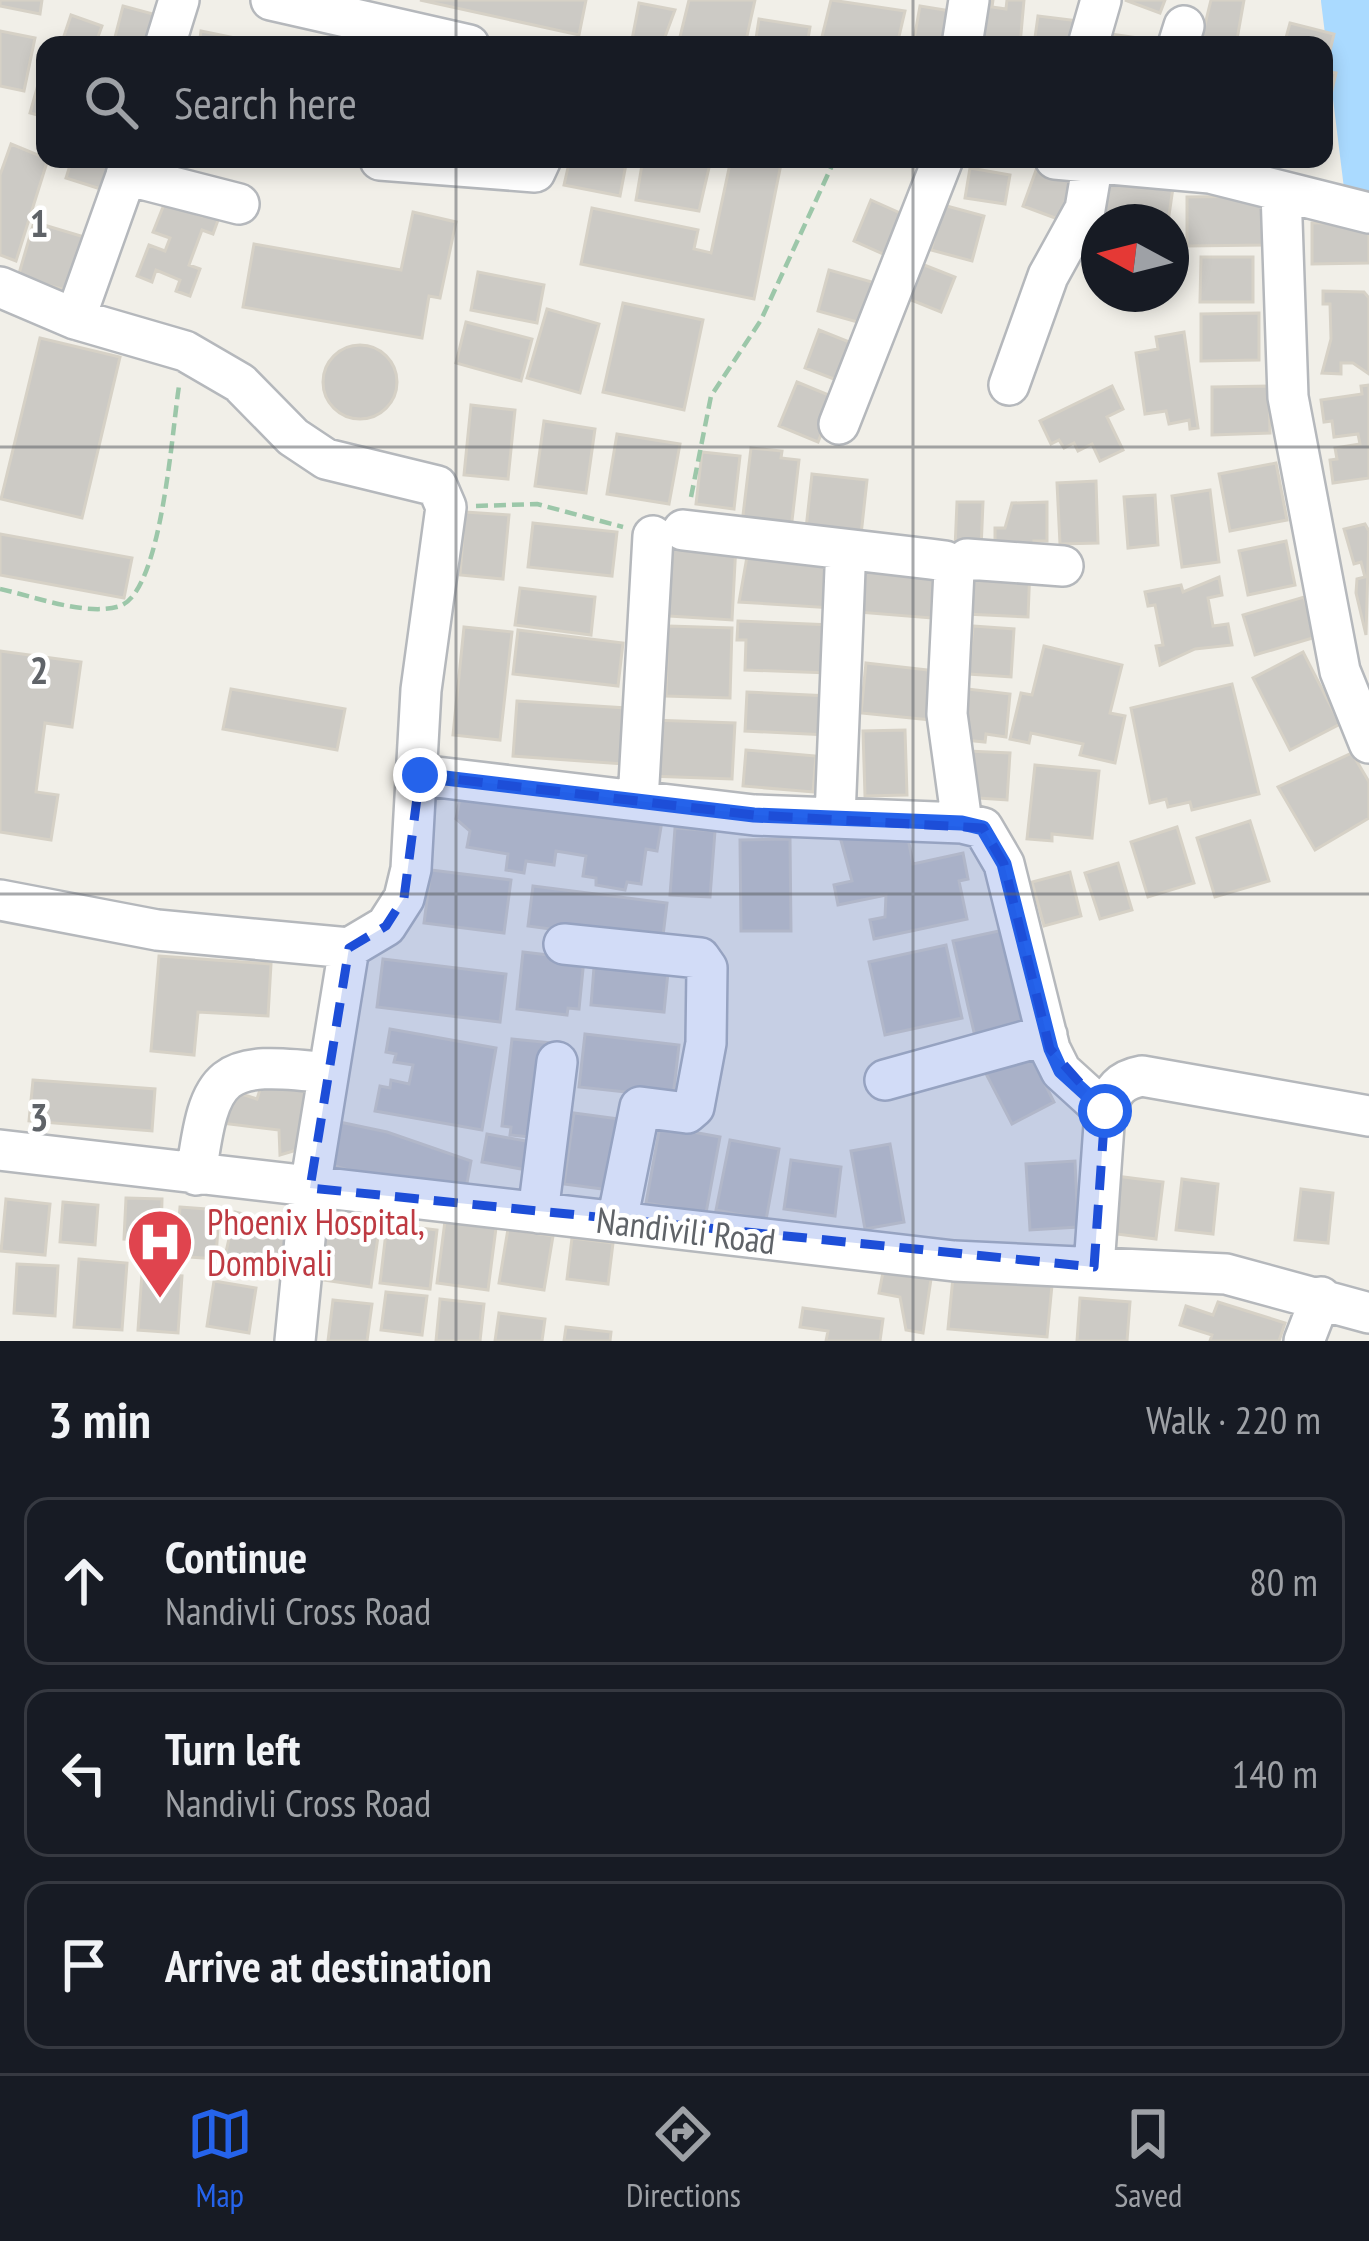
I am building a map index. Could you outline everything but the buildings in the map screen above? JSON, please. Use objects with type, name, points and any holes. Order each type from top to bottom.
[{"type":"street","points":[[168,36],[178,0]]},
{"type":"street","points":[[271,0],[429,36]]},
{"type":"street","points":[[963,36],[969,0]]},
{"type":"street","points":[[1091,36],[1101,0]]},
{"type":"street","points":[[75,319],[129,168]]},
{"type":"street","points":[[132,168],[239,204]]},
{"type":"street","points":[[483,168],[535,172],[537,168]]},
{"type":"street","points":[[839,424],[939,168]]},
{"type":"street","points":[[1009,385],[1048,276],[1085,209],[1076,168]]},
{"type":"street","points":[[1178,168],[1359,210]]},
{"type":"street","points":[[1281,191],[1288,397],[1340,671],[1369,743]]},
{"type":"street","points":[[0,287],[75,319],[185,351],[240,383],[293,437],[326,459],[437,485],[446,507],[421,690],[420,775],[404,898],[386,926],[349,948],[157,930],[0,900]]},
{"type":"street","points":[[638,801],[668,533],[945,561],[954,572],[947,715],[962,823]]},
{"type":"street","points":[[954,572],[967,559],[1064,566]]},
{"type":"street","points":[[835,817],[845,569]]},
{"type":"street","points":[[420,775],[754,815],[962,823],[983,828],[995,841],[1061,1071],[1105,1111]]},
{"type":"street","points":[[564,944],[700,958],[707,968],[706,1043],[694,1107],[687,1113],[640,1107],[617,1221]]},
{"type":"street","points":[[295,1341],[310,1189],[349,948]]},
{"type":"street","points":[[885,1080],[1047,1035]]},
{"type":"street","points":[[538,1213],[557,1061]]},
{"type":"street","points":[[196,1175],[219,1137],[208,1099],[227,1080],[266,1066],[328,1073]]},
{"type":"street","points":[[1094,1267],[1105,1111],[1119,1085],[1142,1076],[1369,1116]]},
{"type":"street","name":"Nandivili Road","points":[[0,1150],[954,1261],[1240,1276],[1369,1313]]},
{"type":"street","points":[[1304,1341],[1321,1297]]},
{"type":"path","points":[[446,507],[537,504],[668,533],[711,396],[761,320],[831,168]]},
{"type":"path","points":[[0,590],[82,606],[119,606],[139,592],[152,562],[185,351]]},
{"type":"highlighted area","points":[[420,775],[754,815],[983,828],[1004,864],[1050,1049],[1105,1111],[1094,1267],[310,1188],[349,948],[386,926],[404,898]]},
{"type":"water","points":[[1337,0],[1369,0],[1369,138],[1336,11]]},
{"type":"waterway","points":[[1345,0],[1369,195]]},
{"type":"place","name":"Phoenix Hospital, Dombivali","points":[[160,1301]]},
{"type":"route","points":[[420,775],[754,815],[962,823],[983,828],[995,841],[1004,864],[1051,1049],[1061,1071],[1105,1111]]}]
